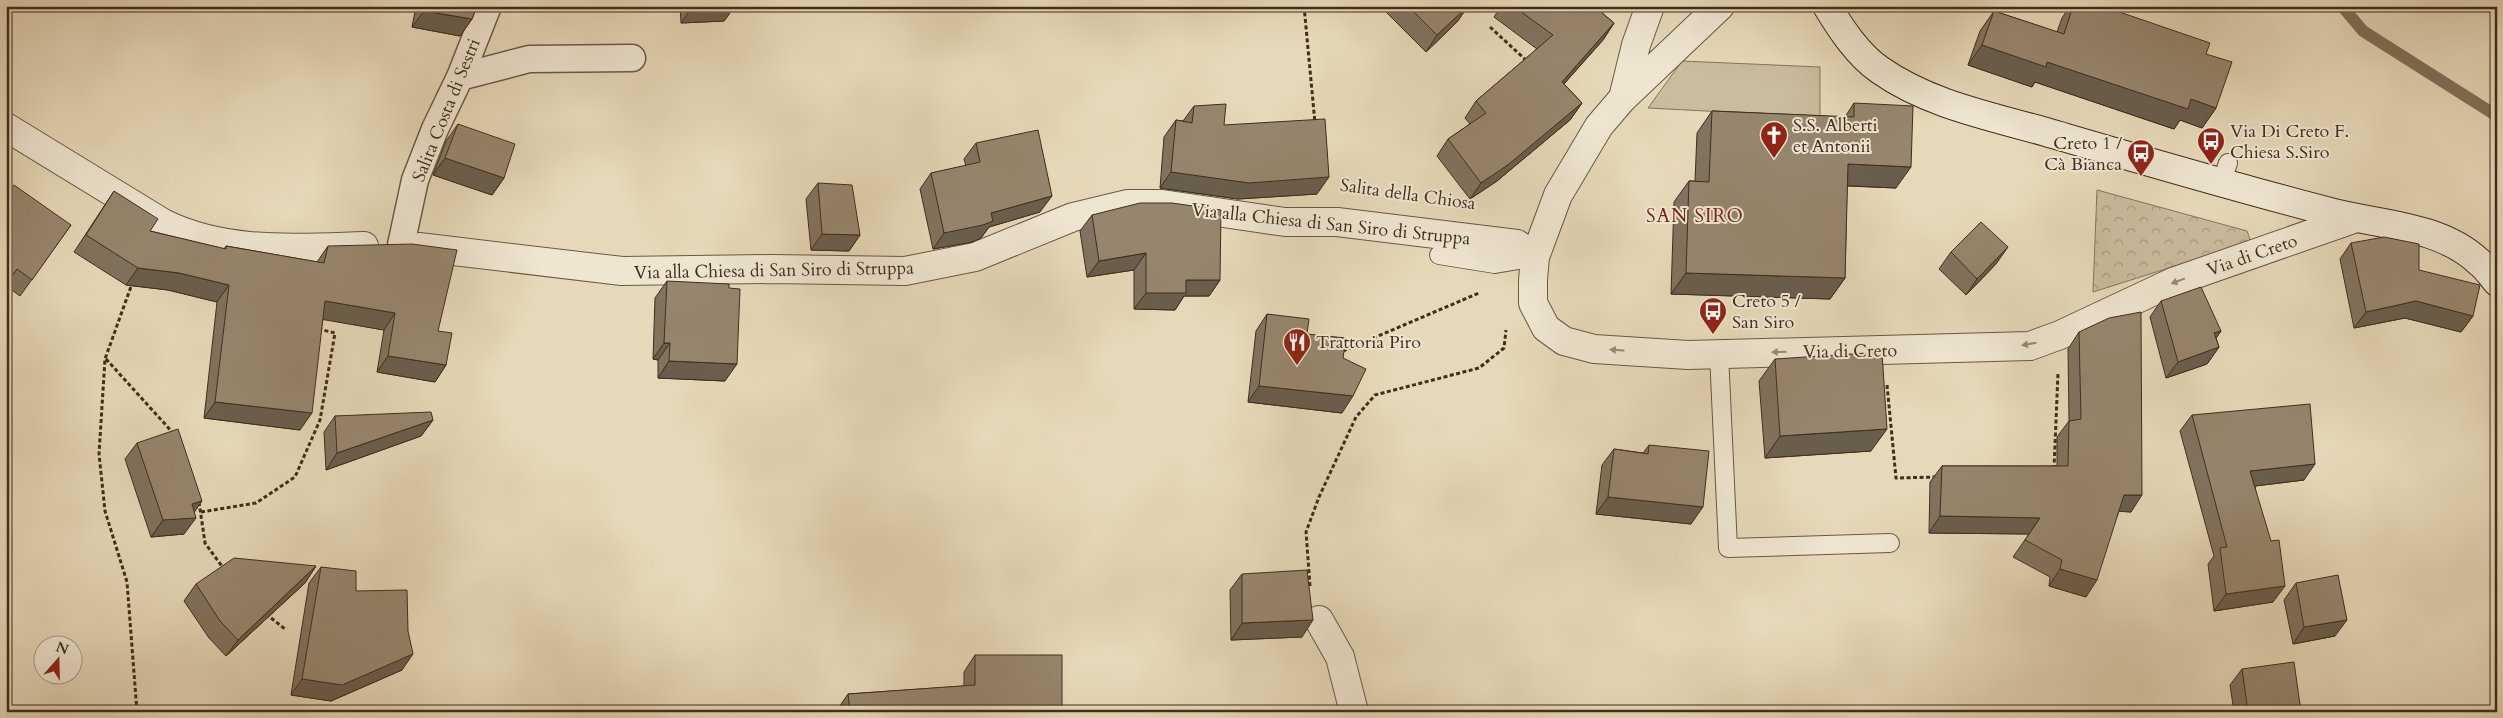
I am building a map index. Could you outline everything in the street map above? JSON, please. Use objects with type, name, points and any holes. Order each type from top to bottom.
[{"type":"street","name":"Salita Costa di Sestri","points":[[401,245],[415,180],[435,129],[460,77],[488,6]]},
{"type":"street","points":[[1623,98],[1636,44],[1650,6]]},
{"type":"street","name":"Via di Creto","points":[[1720,6],[1623,98],[1599,126],[1558,195],[1535,257],[1533,303],[1546,328],[1564,341],[1594,349],[1688,355],[2030,346],[2060,335],[2174,282],[2356,218]]},
{"type":"street","points":[[1827,6],[1855,45],[1878,69],[1903,84],[1951,104],[2225,173],[2356,218],[2408,228],[2450,242],[2479,261],[2497,282]]},
{"type":"street","points":[[460,77],[529,59],[632,58]]},
{"type":"street","name":"Via alla Chiesa di San Siro di Struppa","points":[[6,127],[183,234],[214,242],[264,247],[401,245],[622,271],[772,269],[905,271],[975,257],[1073,217],[1128,204],[1162,204],[1285,222],[1337,222],[1517,244],[1535,257]]},
{"type":"street","points":[[1319,620],[1340,657],[1354,712]]},
{"type":"lane","name":"Via alla Chiesa di San Siro di Struppa","points":[[1439,255],[1495,264],[1535,257]]},
{"type":"lane","points":[[1719,354],[1728,548],[1890,544]]},
{"type":"path","points":[[1304,6],[1315,132]]},
{"type":"path","points":[[1490,27],[1533,67]]},
{"type":"path","points":[[134,280],[106,359],[99,454],[105,511],[127,582],[137,712]]},
{"type":"path","points":[[1334,355],[1483,291]]},
{"type":"path","points":[[1319,620],[1310,582],[1306,532],[1319,497],[1356,417],[1375,395],[1479,368],[1504,348],[1506,328]]},
{"type":"path","points":[[201,512],[256,503],[295,477],[320,420],[335,333],[316,329]]},
{"type":"path","points":[[2053,476],[2060,335]]},
{"type":"path","points":[[1884,350],[1896,478],[1945,477]]},
{"type":"path","points":[[106,359],[176,437]]},
{"type":"path","points":[[198,493],[205,543],[228,574]]},
{"type":"path","points":[[259,608],[285,629]]},
{"type":"green space","points":[[1682,61],[1820,67],[1820,117],[1648,108]]},
{"type":"green space","points":[[2097,190],[2247,231],[2251,242],[2093,292]]},
{"type":"building","points":[[424,6],[477,6],[472,19],[424,11]]},
{"type":"building","points":[[1408,6],[1468,6],[1437,35]]},
{"type":"building","points":[[1513,6],[1594,6],[1614,23],[1562,82],[1582,103],[1509,164],[1481,183],[1448,139],[1486,113],[1476,101],[1553,35]]},
{"type":"building","points":[[2073,6],[2102,6],[2210,43],[2206,54],[2232,62],[2216,108],[2191,99],[2188,109],[2047,62],[2046,67],[1982,45],[1994,11],[2064,34]]},
{"type":"building","points":[[1854,103],[1913,106],[1911,167],[1848,164],[1845,278],[1686,273],[1689,181],[1709,182],[1712,111],[1854,117]]},
{"type":"building","points":[[1226,104],[1224,125],[1325,119],[1329,177],[1249,183],[1171,172],[1176,120],[1192,123],[1194,106]]},
{"type":"building","points":[[458,124],[515,144],[504,178],[445,158]]},
{"type":"building","points":[[1038,130],[1052,196],[991,213],[993,221],[983,225],[944,233],[931,173],[980,162],[976,143]]},
{"type":"building","points":[[818,183],[852,185],[860,235],[822,234]]},
{"type":"building","points":[[14,185],[71,225],[32,280],[17,269],[6,284],[6,196]]},
{"type":"building","points":[[114,191],[158,219],[150,231],[226,249],[226,246],[324,263],[328,246],[412,244],[457,250],[438,331],[452,333],[446,365],[388,356],[395,313],[325,301],[312,413],[215,402],[229,285],[179,273],[138,268],[86,235]]},
{"type":"building","points":[[1140,203],[1172,203],[1221,210],[1220,280],[1186,280],[1186,293],[1146,293],[1146,253],[1099,261],[1092,215]]},
{"type":"building","points":[[1981,222],[2008,247],[1977,279],[1951,252]]},
{"type":"building","points":[[2384,237],[2419,244],[2419,270],[2480,285],[2473,316],[2416,301],[2366,312],[2351,243]]},
{"type":"building","points":[[667,281],[729,284],[729,288],[740,289],[737,364],[669,361],[670,343],[664,343]]},
{"type":"building","points":[[2201,287],[2221,331],[2214,333],[2219,347],[2178,362],[2161,301]]},
{"type":"building","points":[[2141,312],[2142,495],[2124,495],[2097,580],[2060,569],[2062,560],[2025,540],[2040,518],[1940,516],[1942,466],[2068,466],[2069,421],[2081,419],[2079,332],[2109,318]]},
{"type":"building","points":[[1267,314],[1309,319],[1307,334],[1346,338],[1343,358],[1366,369],[1353,396],[1259,386]]},
{"type":"building","points":[[1882,352],[1887,429],[1780,436],[1775,359]]},
{"type":"building","points":[[2310,404],[2315,464],[2250,471],[2271,541],[2279,540],[2285,586],[2226,594],[2220,548],[2227,547],[2192,415]]},
{"type":"building","points":[[431,412],[433,420],[337,453],[335,416]]},
{"type":"building","points":[[178,429],[202,501],[192,504],[196,518],[163,520],[137,443]]},
{"type":"building","points":[[1649,445],[1709,451],[1703,507],[1608,497],[1614,449],[1648,454]]},
{"type":"building","points":[[234,558],[316,566],[238,640],[220,621],[196,584]]},
{"type":"building","points":[[321,567],[356,571],[356,591],[407,590],[408,631],[413,654],[342,685],[302,679]]},
{"type":"building","points":[[1307,570],[1313,620],[1242,623],[1242,574]]},
{"type":"building","points":[[2338,575],[2347,620],[2304,627],[2296,583]]},
{"type":"building","points":[[975,655],[1062,655],[1062,712],[850,712],[848,694],[975,685]]},
{"type":"building","points":[[2294,662],[2301,712],[2248,712],[2242,669]]},
{"type":"waterway","points":[[2342,6],[2363,31],[2497,116]]},
{"type":"place","name":"S.S. Alberti et Antonii","points":[[1774,159]]},
{"type":"place","name":"Via Di Creto F. Chiesa S.Siro","points":[[2211,165]]},
{"type":"place","name":"Creto 1 / Cà Bianca","points":[[2141,177]]},
{"type":"place","name":"Creto 5 / San Siro","points":[[1713,335]]},
{"type":"place","name":"Trattoria Piro","points":[[1297,366]]},
{"type":"district","name":"SAN SIRO","points":[[1695,215]]}]
